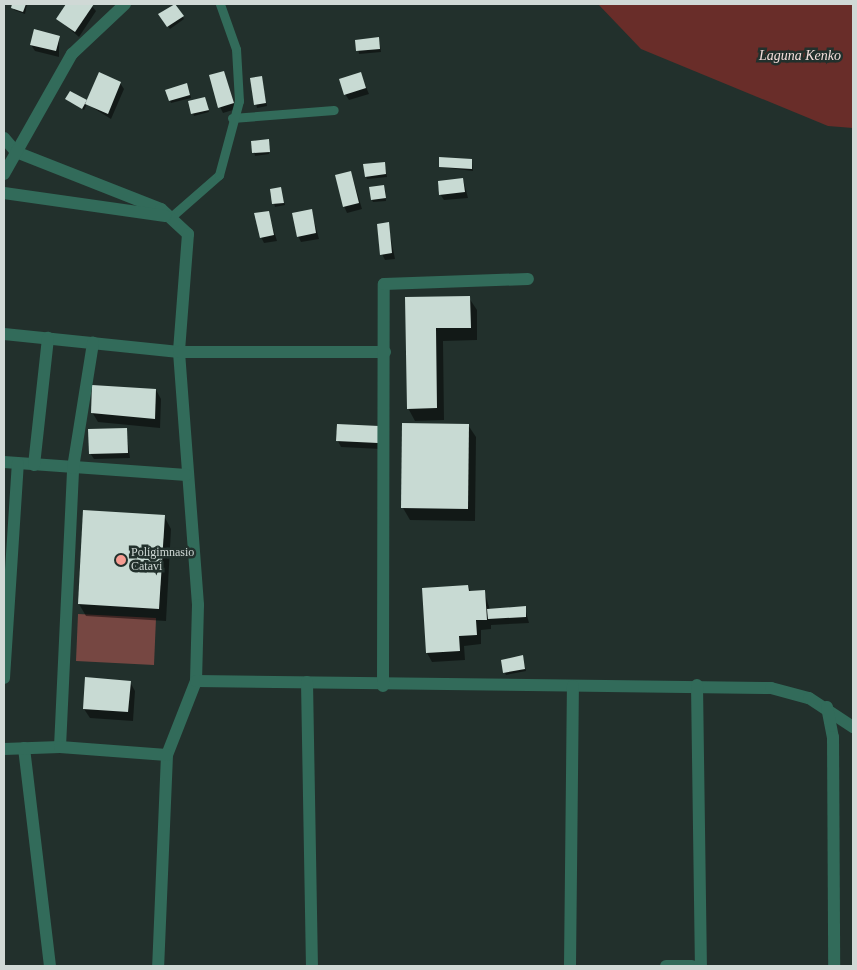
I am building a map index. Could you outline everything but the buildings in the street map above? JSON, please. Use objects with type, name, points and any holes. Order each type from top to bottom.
[{"type":"street","points":[[4,174],[72,54],[125,4]]},
{"type":"street","points":[[4,138],[16,152],[171,217],[188,234],[179,352],[198,605],[196,681],[167,755],[158,966]]},
{"type":"street","points":[[4,193],[171,217]]},
{"type":"street","points":[[383,686],[384,284],[528,279]]},
{"type":"street","points":[[4,334],[179,352],[385,352]]},
{"type":"street","points":[[34,465],[48,338]]},
{"type":"street","points":[[60,747],[74,468],[93,343]]},
{"type":"street","points":[[4,462],[187,475]]},
{"type":"street","points":[[4,678],[18,464]]},
{"type":"street","points":[[196,681],[307,682],[383,686],[697,685],[772,688],[827,707],[853,726]]},
{"type":"street","points":[[307,682],[312,966]]},
{"type":"street","points":[[697,685],[701,966]]},
{"type":"street","points":[[570,966],[573,686]]},
{"type":"street","points":[[827,707],[833,737],[834,966]]},
{"type":"street","points":[[4,749],[60,747],[167,755]]},
{"type":"street","points":[[24,748],[50,966]]},
{"type":"street","points":[[666,966],[692,966]]},
{"type":"lane","points":[[171,217],[219,175],[232,118],[239,100],[236,48],[220,4]]},
{"type":"lane","points":[[232,118],[334,110]]},
{"type":"shaded area","points":[[78,614],[156,618],[154,665],[76,661]]},
{"type":"water","name":"Laguna Kenko","points":[[598,4],[853,4],[853,128],[828,126],[641,49]]},
{"type":"place","name":"Poligimnasio Catavi","points":[[121,560]]}]
